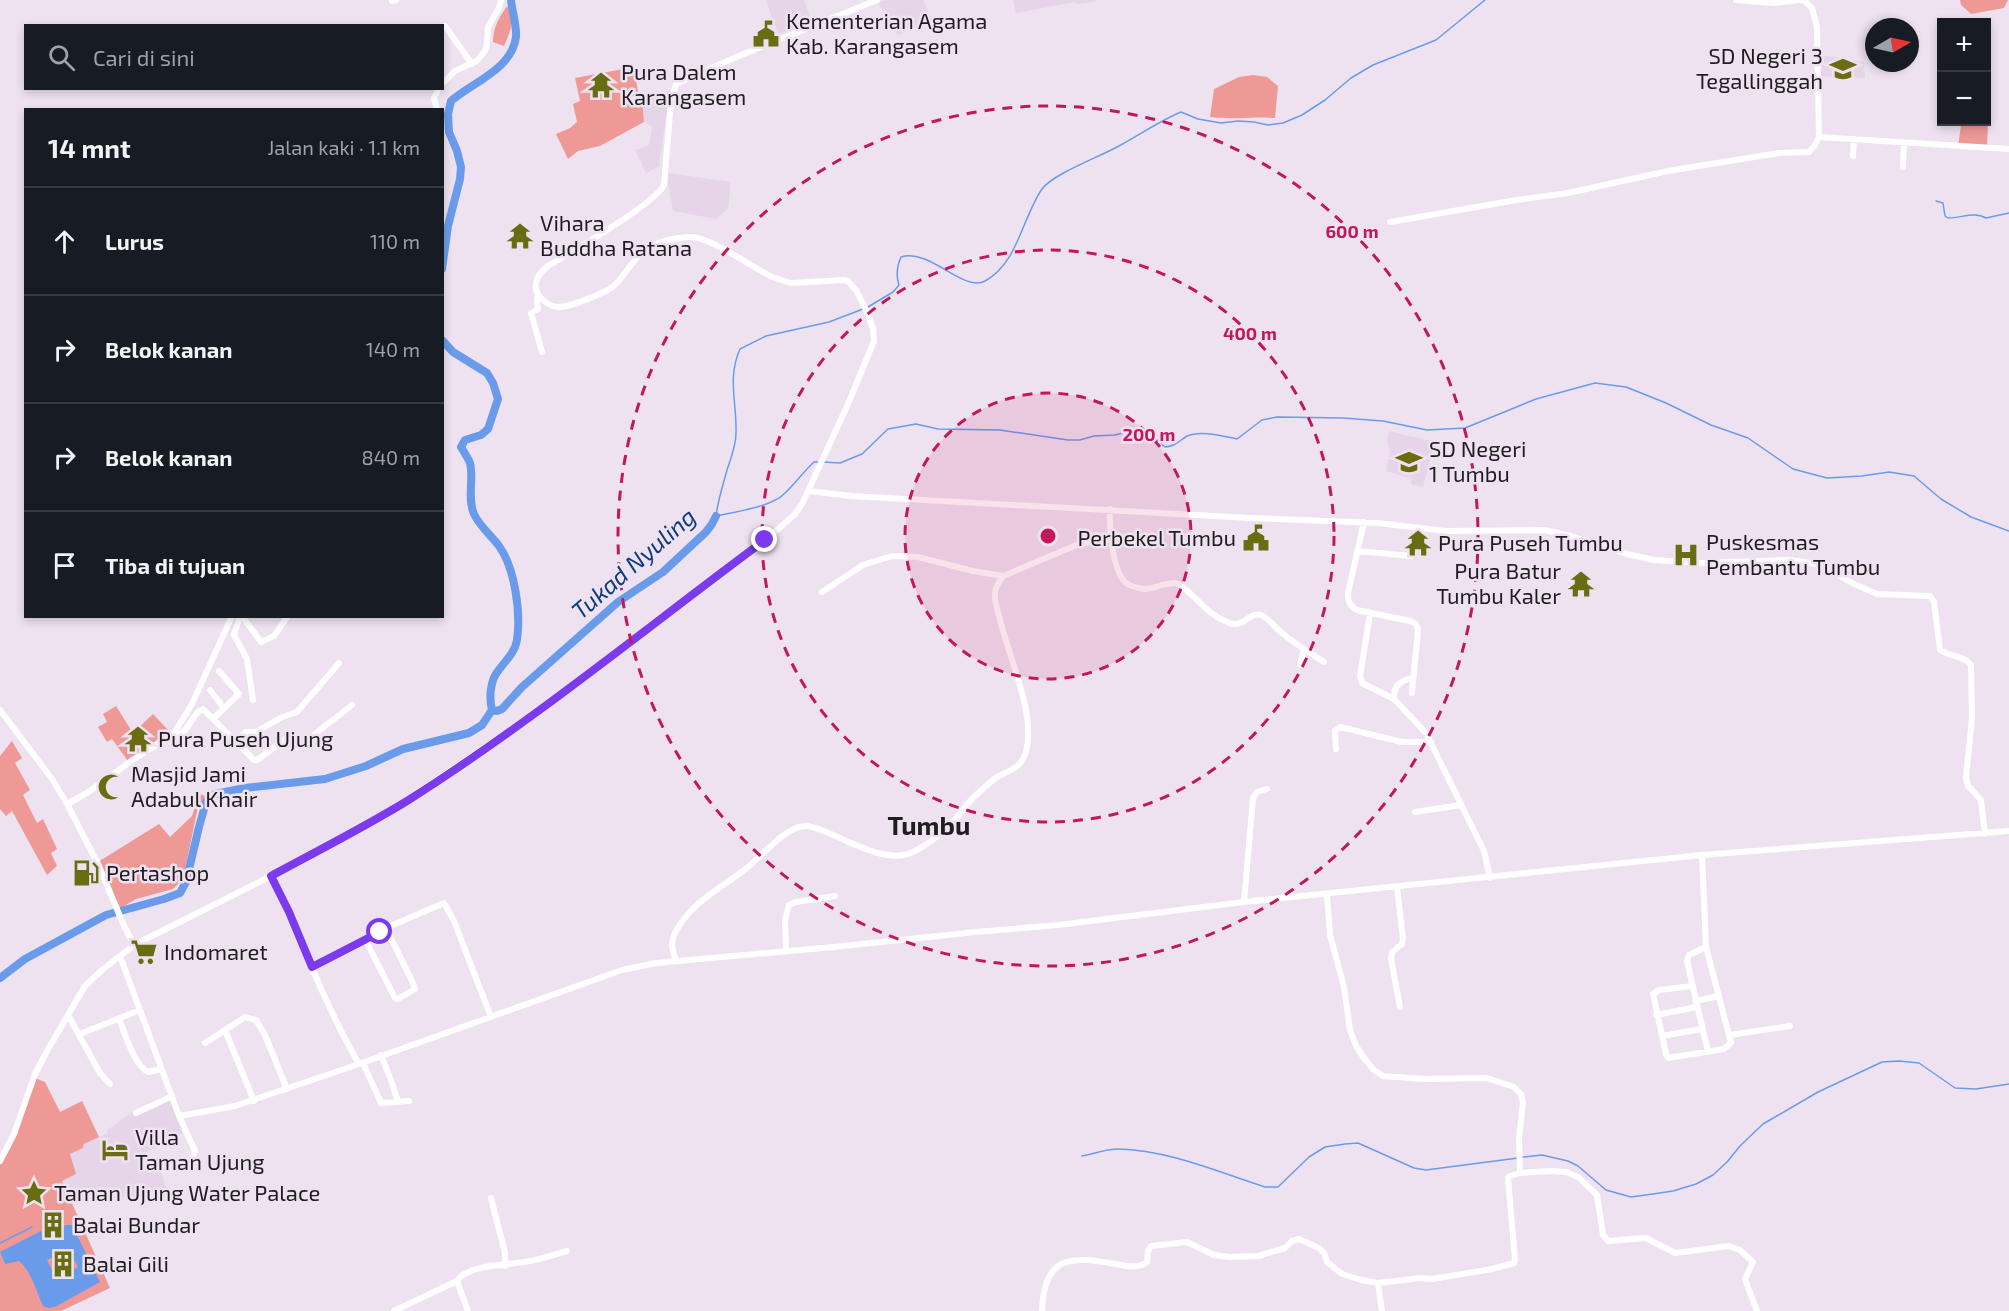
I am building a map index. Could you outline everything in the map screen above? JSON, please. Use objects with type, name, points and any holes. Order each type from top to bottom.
[{"type":"street","points":[[444,82],[455,70],[477,61],[486,49],[488,27],[501,0]]},
{"type":"street","points":[[542,352],[531,313],[538,309],[536,280],[541,271],[660,192],[664,180],[671,101],[676,84],[877,0]]},
{"type":"street","points":[[1390,222],[1568,193],[1668,171],[1779,153],[1807,153],[1814,148],[1819,136],[1817,27],[1812,8],[1805,1],[1799,0],[1774,3],[1736,0]]},
{"type":"street","points":[[445,26],[472,64]]},
{"type":"street","points":[[436,108],[434,98],[438,90]]},
{"type":"street","points":[[1819,136],[2009,149]]},
{"type":"street","points":[[1853,156],[1854,139]]},
{"type":"street","points":[[1904,143],[1904,167]]},
{"type":"street","points":[[0,1161],[14,1134],[35,1074],[86,983],[134,945],[271,876],[400,805],[534,714],[787,522],[799,509],[809,491],[872,346],[874,335],[868,314],[850,283],[843,280],[800,283],[777,280],[705,240],[690,237],[652,246],[637,257],[613,286],[572,304],[555,307],[538,294]]},
{"type":"street","points":[[809,491],[851,496],[1364,522],[1445,531],[1544,530],[1654,560],[1702,563],[1801,561],[1824,567],[1877,594],[1930,596],[1934,602],[1940,650],[1968,661],[1972,668],[1972,718],[1966,778],[1968,786],[1981,800],[1985,834]]},
{"type":"street","points":[[1110,509],[1111,538],[1121,575],[1131,586],[1148,589],[1171,582],[1176,583],[1204,608],[1227,622],[1238,625],[1254,615],[1262,616],[1304,650],[1324,662]]},
{"type":"street","points":[[1364,522],[1348,601],[1352,608],[1416,624],[1418,630],[1412,693]]},
{"type":"street","points":[[822,592],[863,565],[892,556],[918,556],[973,571],[1004,576],[1078,544],[1111,538]]},
{"type":"street","points":[[1357,551],[1411,556]]},
{"type":"street","points":[[676,961],[672,941],[678,928],[693,908],[721,885],[745,870],[769,846],[795,829],[809,826],[883,854],[902,856],[920,849],[944,830],[993,780],[1018,765],[1025,752],[1028,721],[1027,708],[1006,645],[996,604],[996,589],[1004,576]]},
{"type":"street","points":[[1370,614],[1360,676],[1362,683],[1394,699],[1424,729],[1484,851],[1490,878]]},
{"type":"street","points":[[67,804],[173,735],[192,704],[231,618]]},
{"type":"street","points":[[240,618],[234,635],[247,659],[253,700]]},
{"type":"street","points":[[242,618],[260,642],[274,636],[287,618]]},
{"type":"street","points":[[1300,665],[1304,650]]},
{"type":"street","points":[[236,741],[246,732],[256,732],[300,710],[310,695],[339,663]]},
{"type":"street","points":[[214,718],[239,694],[219,670]]},
{"type":"street","points":[[1394,699],[1394,691],[1399,683],[1413,678]]},
{"type":"street","points":[[210,690],[224,708]]},
{"type":"street","points":[[173,735],[182,735],[200,709],[214,718],[255,760],[286,739],[298,747],[352,705]]},
{"type":"street","points":[[0,710],[52,779],[67,804],[99,866],[134,945]]},
{"type":"street","points":[[1336,749],[1335,731],[1341,727],[1402,742],[1431,742]]},
{"type":"street","points":[[1244,902],[1253,798],[1257,792],[1267,789]]},
{"type":"street","points":[[1414,812],[1461,805]]},
{"type":"street","points":[[179,1116],[254,1101],[622,970],[648,964],[1058,926],[1244,902],[1702,855],[2009,831]]},
{"type":"street","points":[[1692,986],[1655,991],[1653,999],[1668,1058],[1708,1052],[1728,1047],[1731,1043],[1706,946],[1702,855]]},
{"type":"street","points":[[271,876],[289,912],[332,1015],[381,1103],[409,1101]]},
{"type":"street","points":[[1397,887],[1403,939],[1400,946],[1392,952],[1391,959],[1400,1007]]},
{"type":"street","points":[[1327,895],[1330,935],[1344,987],[1350,1030],[1364,1058],[1383,1076],[1432,1079],[1487,1078],[1514,1087],[1521,1094],[1523,1102],[1519,1148],[1520,1173]]},
{"type":"street","points":[[786,951],[785,920],[789,905],[835,896]]},
{"type":"street","points":[[312,967],[439,903],[446,904],[491,1017]]},
{"type":"street","points":[[365,939],[395,998],[398,999],[413,992],[414,983],[386,928]]},
{"type":"street","points":[[1706,946],[1687,957],[1708,1052]]},
{"type":"street","points":[[120,956],[179,1116],[194,1148],[192,1158],[170,1169],[158,1168]]},
{"type":"street","points":[[1656,1014],[1719,996]]},
{"type":"street","points":[[80,1034],[140,1011]]},
{"type":"street","points":[[68,1015],[100,1073],[110,1084]]},
{"type":"street","points":[[205,1043],[245,1017],[256,1020],[265,1035],[287,1089]]},
{"type":"street","points":[[119,1019],[133,1053],[143,1070],[148,1072],[161,1069]]},
{"type":"street","points":[[1730,1035],[1790,1026]]},
{"type":"street","points":[[1662,1036],[1702,1029]]},
{"type":"street","points":[[225,1030],[254,1101]]},
{"type":"street","points":[[381,1055],[398,1102]]},
{"type":"street","points":[[136,1113],[172,1096]]},
{"type":"street","points":[[1042,1311],[1042,1294],[1049,1272],[1062,1262],[1096,1260],[1136,1267],[1147,1262],[1151,1246],[1176,1242],[1187,1242],[1214,1255],[1230,1257],[1258,1256],[1285,1248],[1292,1241],[1299,1239],[1319,1248],[1324,1253],[1327,1262],[1342,1274],[1378,1283],[1421,1278],[1432,1279],[1492,1269],[1514,1263],[1508,1178],[1520,1173],[1566,1172],[1578,1177],[1597,1196],[1603,1235],[1608,1240],[1646,1238],[1675,1253],[1723,1246],[1740,1250],[1753,1262],[1745,1279],[1757,1311]]},
{"type":"street","points":[[491,1198],[505,1253],[505,1266]]},
{"type":"street","points":[[393,1311],[458,1281],[462,1275],[470,1271],[532,1261],[567,1251]]},
{"type":"street","points":[[458,1281],[468,1311]]},
{"type":"street","points":[[1378,1283],[1382,1311]]},
{"type":"shaded area","points":[[766,0],[804,0],[812,21],[778,35]]},
{"type":"shaded area","points":[[886,0],[923,0],[932,20],[898,35],[878,3]]},
{"type":"shaded area","points":[[1013,0],[1096,1],[1076,4],[1076,2],[1016,13]]},
{"type":"shaded area","points":[[1960,0],[2008,0],[2004,8],[1971,14],[1961,5]]},
{"type":"shaded area","points":[[507,6],[512,22],[504,46],[493,42],[493,37],[497,23]]},
{"type":"shaded area","name":"SD Negeri 3 Tegallinggah","points":[[1821,55],[1864,62],[1865,78],[1820,76]]},
{"type":"shaded area","points":[[634,67],[638,92],[631,97],[633,104],[642,101],[644,122],[600,146],[578,151],[568,159],[556,134],[577,122],[573,104],[580,101],[575,78]]},
{"type":"shaded area","points":[[1253,75],[1267,77],[1278,86],[1275,118],[1210,117],[1214,89],[1239,77]]},
{"type":"shaded area","points":[[670,90],[659,166],[646,173],[635,150],[649,145],[652,126],[644,122],[642,101]]},
{"type":"shaded area","points":[[1961,126],[1988,126],[1987,148],[1958,146]]},
{"type":"shaded area","points":[[669,173],[731,182],[728,209],[716,219],[673,211],[668,182]]},
{"type":"shaded area","name":"SD Negeri 1 Tumbu","points":[[1389,431],[1435,442],[1423,487],[1411,484],[1412,479],[1386,471],[1390,453],[1387,440]]},
{"type":"shaded area","points":[[116,706],[133,733],[153,714],[169,731],[128,761],[112,739],[107,742],[98,727],[107,722],[103,714]]},
{"type":"shaded area","points":[[12,741],[22,758],[15,763],[30,790],[23,795],[37,823],[43,819],[57,849],[51,853],[57,866],[47,875],[12,811],[6,816],[0,809],[0,756]]},
{"type":"shaded area","points":[[199,794],[206,796],[198,807],[183,879],[173,889],[136,899],[121,908],[113,897],[98,862],[159,824],[170,837],[192,816]]},
{"type":"shaded area","name":"Taman Ujung Water Palace","points":[[35,1078],[45,1082],[60,1112],[82,1101],[99,1137],[70,1154],[76,1174],[62,1181],[110,1288],[61,1311],[0,1311],[0,1162]]},
{"type":"shaded area","name":"Villa Taman Ujung","points":[[168,1094],[183,1133],[147,1152],[155,1168],[161,1172],[167,1190],[145,1201],[128,1196],[72,1205],[62,1181],[76,1174],[69,1154],[108,1133],[107,1130],[134,1111]]},
{"type":"water","points":[[65,1225],[72,1225],[100,1282],[55,1307],[48,1308],[43,1306],[23,1265],[19,1261],[5,1264],[0,1252],[41,1231],[49,1237],[57,1235]],"holes":[[[69,1250],[78,1267],[56,1278],[47,1260]]]},
{"type":"waterway","points":[[444,255],[461,167],[449,132],[448,114],[451,101],[490,74],[507,58],[513,48],[516,28],[511,0]]},
{"type":"waterway","name":"Tukad Nyuling","points":[[868,307],[893,292],[899,285],[897,271],[901,257],[912,256],[923,259],[967,281],[977,283],[985,281],[1005,263],[1035,201],[1048,183],[1181,112],[1198,119],[1221,123],[1238,121],[1268,125],[1283,123],[1302,115],[1325,100],[1351,78],[1373,65],[1436,40],[1485,0]]},
{"type":"waterway","points":[[1936,201],[1943,203],[1945,216],[1948,218],[1972,215],[1986,218],[2009,213]]},
{"type":"waterway","name":"Tukad Nyuling","points":[[818,462],[814,462],[778,499],[752,508],[716,516],[735,443],[733,380],[740,349],[766,336],[829,322],[863,309]]},
{"type":"waterway","points":[[444,342],[453,352],[487,373],[498,399],[488,429],[481,435],[465,440],[461,447],[470,463],[471,502],[474,514],[505,555],[516,591],[518,617],[516,645],[493,680],[490,695],[492,710]]},
{"type":"waterway","points":[[823,462],[840,463],[862,454],[888,429],[916,424],[938,429],[1000,430],[1068,440],[1115,435],[1134,430],[1150,434],[1165,447],[1193,434],[1212,434],[1237,439],[1262,420],[1277,417],[1383,421],[1427,430],[1465,428],[1536,399],[1595,383],[1626,387],[1711,425],[1748,438],[1793,469],[1827,478],[1889,472],[1914,476],[1941,499],[1971,517],[2009,531]]},
{"type":"waterway","name":"Tukad Nyuling","points":[[0,978],[25,959],[106,915],[180,893],[186,882],[206,802],[215,794],[245,788],[325,779],[366,766],[403,749],[469,733],[482,725],[492,710],[502,709],[522,687],[618,602],[663,572],[706,532],[716,516]]},
{"type":"waterway","points":[[1523,1157],[1542,1155],[1568,1161],[1578,1166],[1606,1190],[1631,1197],[1673,1191],[1696,1184],[1713,1175],[1763,1124],[1818,1092],[1882,1062],[1919,1063],[1955,1088],[1976,1089],[2009,1084]]},
{"type":"waterway","points":[[1082,1156],[1118,1149],[1155,1153],[1265,1187],[1278,1187],[1309,1157],[1325,1147],[1345,1144],[1358,1143],[1414,1168],[1426,1170],[1518,1158]]},
{"type":"waterway","points":[[0,1243],[32,1227]]},
{"type":"place","name":"Kementerian Agama Kab. Karangasem","points":[[766,34]]},
{"type":"place","name":"SD Negeri 3 Tegallinggah","points":[[1843,69]]},
{"type":"place","name":"Pura Dalem Karangasem","points":[[601,85]]},
{"type":"place","name":"Vihara Buddha Ratana","points":[[520,236]]},
{"type":"place","name":"SD Negeri 1 Tumbu","points":[[1409,462]]},
{"type":"place","name":"Perbekel Tumbu","points":[[1256,538]]},
{"type":"place","name":"Pura Puseh Tumbu","points":[[1418,543]]},
{"type":"place","name":"Puskesmas Pembantu Tumbu","points":[[1686,555]]},
{"type":"place","name":"Pura Batur Tumbu Kaler","points":[[1581,584]]},
{"type":"place","name":"Pura Puseh Ujung","points":[[138,739]]},
{"type":"place","name":"Masjid Jami Adabul Khair","points":[[111,787]]},
{"type":"place","name":"Pertashop","points":[[86,873]]},
{"type":"place","name":"Indomaret","points":[[144,952]]},
{"type":"place","name":"Villa Taman Ujung","points":[[115,1150]]},
{"type":"place","name":"Taman Ujung Water Palace","points":[[34,1193]]},
{"type":"place","name":"Balai Bundar","points":[[53,1225]]},
{"type":"place","name":"Balai Gili","points":[[63,1264]]},
{"type":"district","name":"Tumbu","points":[[929,826]]},
{"type":"route","points":[[380,932],[312,967],[271,876],[376,820],[490,745],[765,540]]}]
